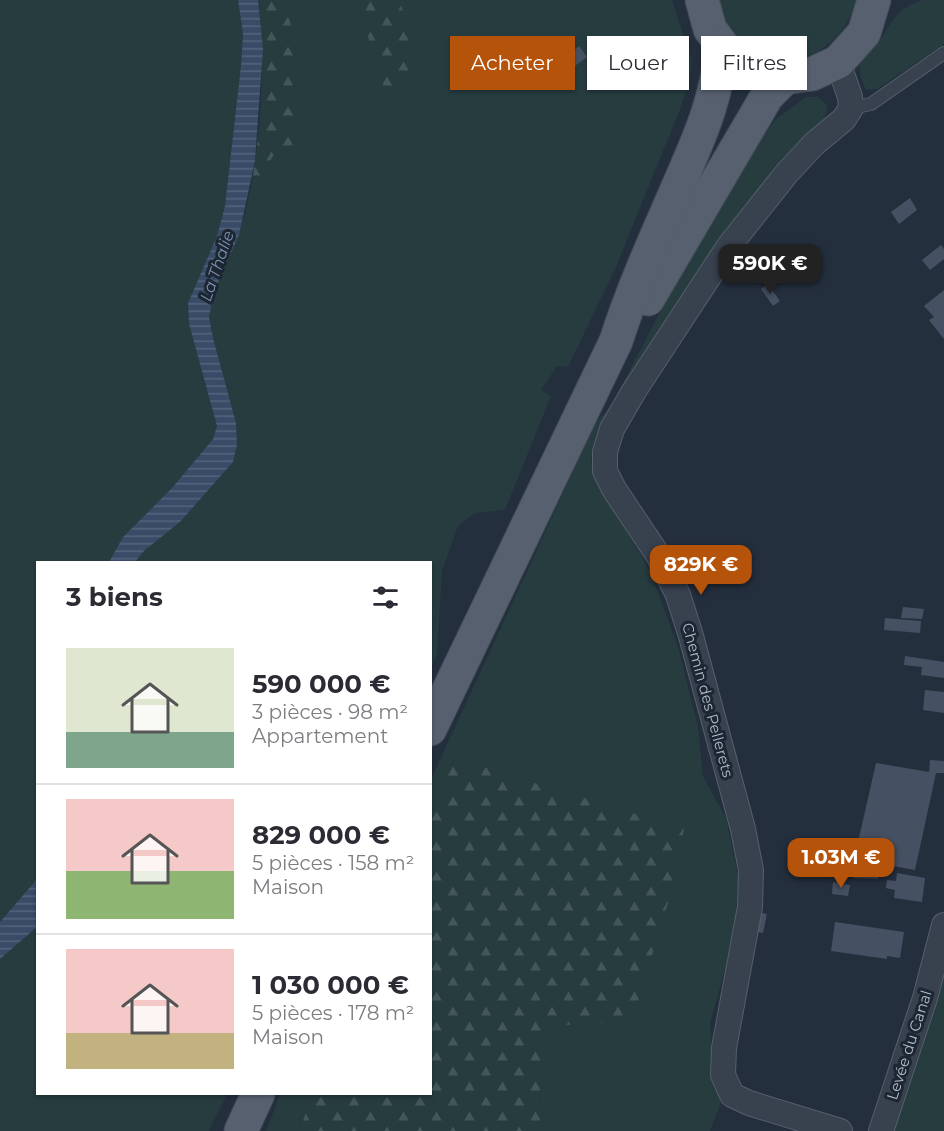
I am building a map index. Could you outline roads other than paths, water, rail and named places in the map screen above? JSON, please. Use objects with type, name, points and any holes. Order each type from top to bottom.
[{"type":"main road","points":[[702,0],[710,29],[715,36]]},
{"type":"main road","points":[[807,75],[838,62],[864,33],[874,0]]},
{"type":"main road","points":[[432,725],[616,341],[632,291],[703,127],[715,90]]},
{"type":"main road","points":[[616,341],[651,297],[709,193],[773,90]]},
{"type":"main road","points":[[241,1131],[258,1095]]},
{"type":"street","points":[[838,62],[850,96],[851,108]]},
{"type":"street","name":"Chemin des Pellerets","points":[[840,1131],[749,1103],[732,1095],[723,1075],[724,1048],[750,907],[751,870],[729,776],[678,595],[658,555],[614,489],[605,471],[605,452],[612,429],[634,391],[729,246],[787,173],[814,144],[844,119],[851,108]]},
{"type":"street","name":"Levée du Canal","points":[[881,1131],[925,998],[944,925]]},
{"type":"lane","name":"Chemin des Pellerets","points":[[851,108],[871,104],[944,53]]},
{"type":"water","name":"La Thalie","points":[[238,0],[258,0],[263,49],[255,161],[239,235],[215,289],[209,317],[236,423],[237,445],[233,462],[181,521],[144,551],[136,561],[110,561],[123,537],[172,488],[213,439],[217,426],[189,324],[188,303],[217,236],[225,206],[243,34]]},
{"type":"water","points":[[36,880],[36,928],[0,959],[0,922]]}]
